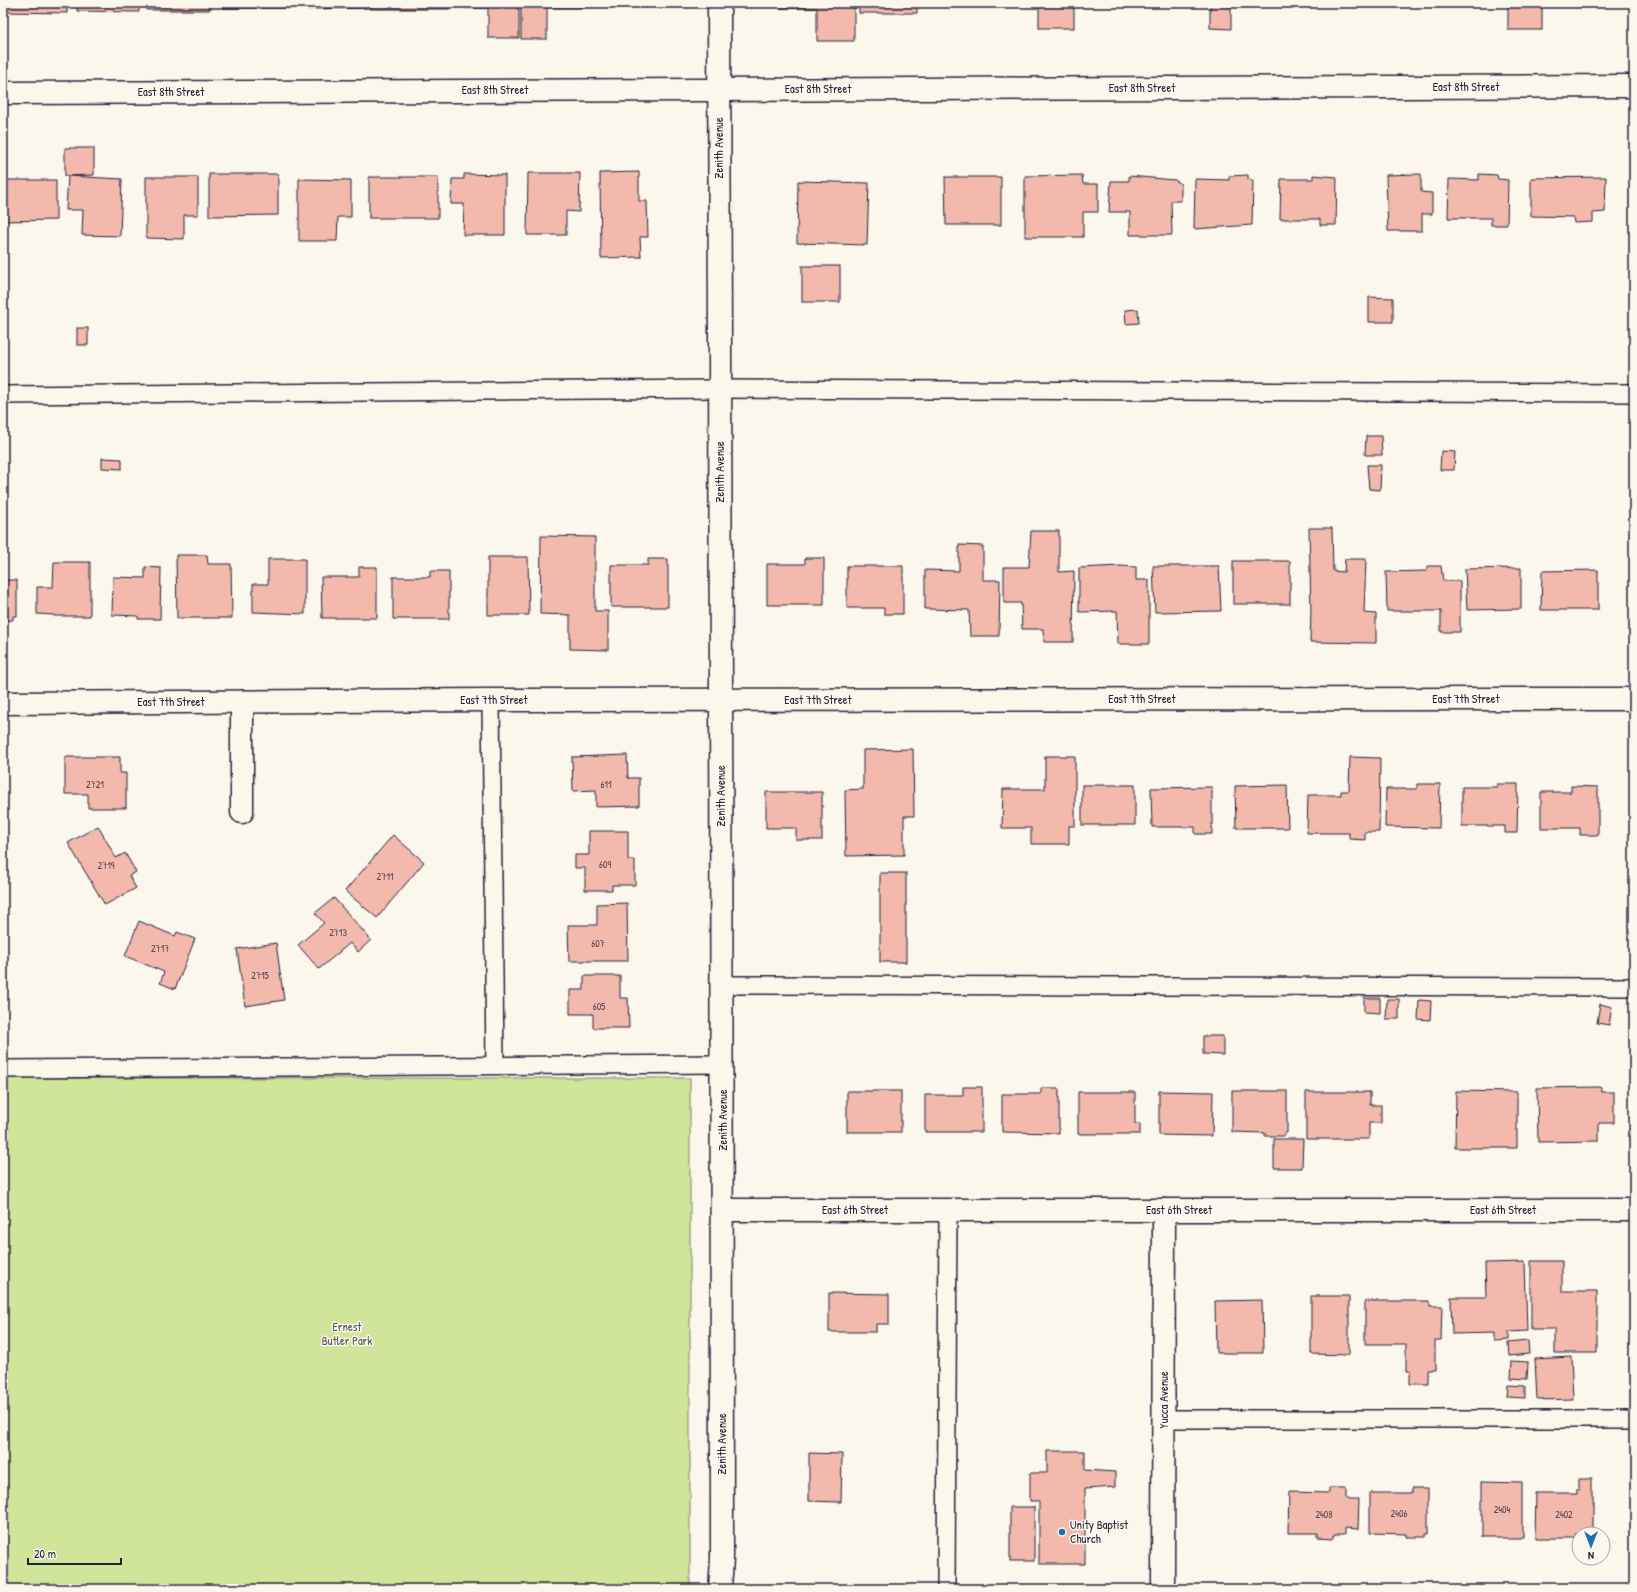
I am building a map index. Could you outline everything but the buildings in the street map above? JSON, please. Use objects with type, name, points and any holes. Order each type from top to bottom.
[{"type":"street","name":"Zenith Avenue","points":[[719,3],[720,700],[723,1210],[722,1559],[720,1589]]},
{"type":"street","name":"East 8th Street","points":[[3,93],[1634,86]]},
{"type":"street","name":"East 7th Street","points":[[3,703],[491,700],[1634,698]]},
{"type":"street","points":[[242,702],[242,812]]},
{"type":"street","name":"East 6th Street","points":[[723,1210],[1634,1210]]},
{"type":"street","name":"Yucca Avenue","points":[[1163,1589],[1164,1210]]},
{"type":"lane","points":[[3,395],[720,389],[1634,393]]},
{"type":"lane","points":[[491,700],[494,1066]]},
{"type":"lane","points":[[722,985],[1634,987]]},
{"type":"lane","points":[[3,1069],[722,1064]]},
{"type":"lane","points":[[946,1589],[948,1210]]},
{"type":"lane","points":[[1164,1419],[1634,1419]]},
{"type":"green space","name":"Ernest Butler Park","points":[[3,1078],[690,1078],[690,1589],[3,1589]]},
{"type":"place","name":"Unity Baptist Church","points":[[1062,1532]]}]
